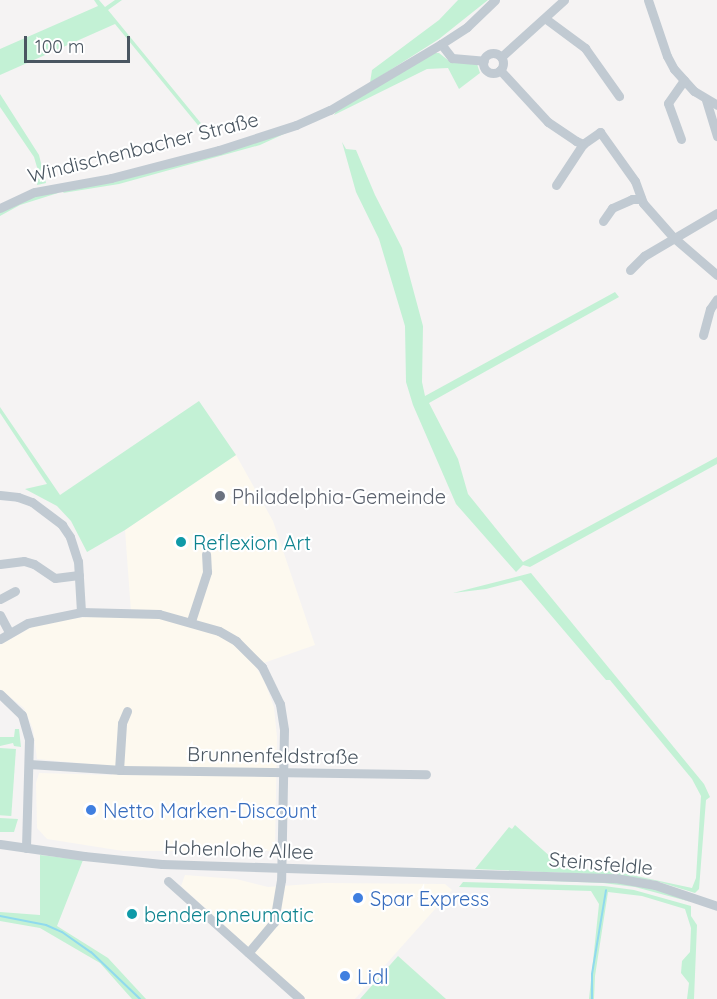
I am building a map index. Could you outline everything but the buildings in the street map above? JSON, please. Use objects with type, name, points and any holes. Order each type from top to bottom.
[{"type":"street","name":"Windischenbacher Straße","points":[[0,208],[46,189],[111,177],[219,150],[296,125],[330,111],[467,27],[495,0]]},
{"type":"street","points":[[501,57],[546,19],[564,0]]},
{"type":"street","points":[[648,0],[653,9],[667,56],[684,80],[705,99],[717,105]]},
{"type":"street","points":[[546,19],[585,48],[619,96]]},
{"type":"street","points":[[441,44],[452,58],[484,62]]},
{"type":"street","points":[[484,62],[490,54],[501,57]]},
{"type":"street","points":[[500,70],[503,63],[501,57]]},
{"type":"street","points":[[484,62],[489,72],[500,70]]},
{"type":"street","points":[[500,70],[548,122],[583,144]]},
{"type":"street","points":[[681,139],[668,103],[684,80]]},
{"type":"street","points":[[705,99],[717,136]]},
{"type":"street","points":[[556,185],[583,144],[600,132],[635,181],[641,199],[673,237],[717,275]]},
{"type":"street","points":[[603,221],[612,208],[632,199],[641,199]]},
{"type":"street","points":[[630,270],[644,256],[673,237],[717,213]]},
{"type":"street","points":[[703,335],[710,309],[717,299]]},
{"type":"street","points":[[0,495],[18,496],[32,502],[62,525],[70,537],[78,561],[81,612]]},
{"type":"street","points":[[191,621],[207,573],[206,554]]},
{"type":"street","points":[[0,564],[24,561],[34,564],[55,578],[79,575]]},
{"type":"street","points":[[0,599],[15,591]]},
{"type":"street","points":[[0,639],[9,632],[48,617],[81,612],[150,613],[191,621],[219,631],[236,641],[262,667],[280,704],[284,730],[281,869],[278,912],[274,922],[248,953]]},
{"type":"street","points":[[0,615],[9,632]]},
{"type":"street","points":[[0,694],[22,715],[29,740],[26,848]]},
{"type":"street","points":[[119,770],[122,723],[127,711]]},
{"type":"street","name":"Brunnenfeldstraße","points":[[29,764],[119,770],[426,774]]},
{"type":"street","name":"Hohenlohe Allee","points":[[0,844],[162,864],[477,874]]},
{"type":"street","name":"Steinsfeldle","points":[[477,874],[615,878],[655,885],[717,906]]},
{"type":"street","points":[[168,880],[300,999]]},
{"type":"shaded area","points":[[236,455],[273,521],[315,645],[255,666],[264,680],[274,707],[277,737],[275,851],[123,851],[47,839],[37,828],[36,783],[39,773],[112,775],[109,766],[37,759],[33,729],[24,708],[0,689],[0,645],[34,626],[52,621],[131,612],[125,530]]},
{"type":"shaded area","points":[[185,875],[236,879],[268,887],[324,883],[445,884],[452,890],[355,999],[305,999],[181,886]]},
{"type":"green space","points":[[94,0],[99,0],[105,7],[115,0],[122,0],[108,10],[209,133],[206,135],[115,24],[0,75],[0,49],[98,6]]},
{"type":"green space","points":[[458,0],[488,0],[439,39],[370,83],[372,70],[439,20]]},
{"type":"green space","points":[[433,53],[439,53],[449,61],[477,64],[480,73],[459,89],[448,68],[427,69],[334,115],[337,110]]},
{"type":"green space","points":[[0,94],[39,155],[46,183],[37,185],[39,174],[34,157],[0,107]]},
{"type":"green space","points":[[297,128],[260,145],[119,184],[63,193],[67,188],[218,154]]},
{"type":"green space","points":[[342,142],[346,149],[356,150],[375,195],[402,248],[423,326],[422,382],[425,396],[615,292],[619,297],[429,403],[458,459],[468,494],[523,562],[717,457],[717,464],[530,567],[523,565],[516,572],[456,504],[413,405],[406,382],[405,326],[379,239],[356,192]]},
{"type":"green space","points":[[56,191],[58,193],[20,205],[0,216],[0,211],[26,199]]},
{"type":"green space","points":[[199,401],[236,455],[125,530],[87,552],[71,521],[57,506],[25,489],[47,484],[0,413],[0,407],[60,495]]},
{"type":"green space","points":[[531,573],[704,784],[710,797],[706,800],[699,889],[695,893],[656,881],[616,875],[475,869],[509,827],[512,829],[515,825],[563,868],[613,871],[692,888],[696,878],[701,796],[692,779],[610,680],[606,680],[521,580],[486,589],[453,593]]},
{"type":"green space","points":[[15,729],[19,729],[21,747],[14,746],[13,743],[0,746],[0,737],[14,737]]},
{"type":"green space","points":[[0,748],[16,749],[11,816],[0,815]]},
{"type":"green space","points":[[0,818],[18,819],[14,832],[0,832]]},
{"type":"green space","points":[[40,855],[83,860],[57,926],[108,958],[146,999],[132,999],[100,963],[40,928],[0,921],[0,912],[40,915]]},
{"type":"green space","points":[[405,875],[615,882],[656,889],[691,902],[635,887],[603,883]]},
{"type":"green space","points":[[463,882],[604,886],[634,890],[691,906],[691,916],[697,925],[694,999],[687,999],[689,983],[681,973],[682,961],[690,952],[691,928],[685,909],[642,896],[608,892],[595,976],[594,999],[589,999],[599,904],[591,891],[459,887]]},
{"type":"green space","points":[[398,956],[446,999],[360,999]]},
{"type":"waterway","points":[[592,999],[592,974],[606,890]]},
{"type":"waterway","points":[[0,916],[46,925],[62,932],[91,952],[140,999]]},
{"type":"place","name":"Philadelphia-Gemeinde","points":[[220,496]]},
{"type":"place","name":"Reflexion Art","points":[[181,542]]},
{"type":"place","name":"Netto Marken-Discount","points":[[91,810]]},
{"type":"place","name":"Spar Express","points":[[358,898]]},
{"type":"place","name":"bender pneumatic","points":[[132,914]]},
{"type":"place","name":"Lidl","points":[[345,976]]}]
